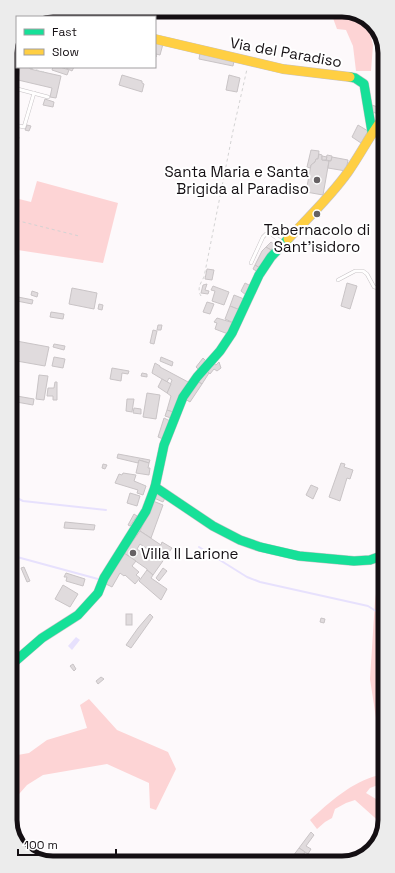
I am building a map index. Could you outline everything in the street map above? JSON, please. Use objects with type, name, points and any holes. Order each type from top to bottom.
[{"type":"street","name":"Via del Paradiso","points":[[156,39],[283,69],[355,78],[364,84],[366,90],[372,132]]},
{"type":"street","points":[[17,660],[42,638],[78,615],[98,593],[104,578],[146,511],[155,487],[164,445],[180,404],[197,377],[220,351],[232,333],[259,275],[271,257],[325,200],[348,172],[378,124]]},
{"type":"street","points":[[155,487],[226,534],[260,547],[299,556],[341,560],[370,560],[378,557]]},
{"type":"lane","points":[[17,89],[48,97]]},
{"type":"lane","points":[[17,126],[24,127],[34,93]]},
{"type":"lane","points":[[251,263],[263,237],[266,234],[271,234],[283,244]]},
{"type":"lane","points":[[338,280],[355,271],[363,271],[367,274],[374,287],[378,288]]},
{"type":"path","points":[[201,296],[198,291],[199,286],[204,277],[233,131],[249,61]]},
{"type":"path","points":[[30,68],[44,72]]},
{"type":"path","points":[[17,220],[79,236]]},
{"type":"shaded area","points":[[333,17],[344,17],[356,20],[364,24],[369,29],[373,45],[371,71],[356,71],[353,46],[346,30],[337,29]]},
{"type":"shaded area","points":[[37,181],[118,203],[103,263],[17,250],[17,198],[31,202]]},
{"type":"shaded area","points":[[378,578],[378,723],[370,679]]},
{"type":"shaded area","points":[[76,637],[80,640],[72,650],[68,646]]},
{"type":"shaded area","points":[[89,699],[117,730],[168,752],[176,769],[156,810],[150,808],[149,783],[107,764],[43,775],[27,785],[17,796],[17,755],[29,753],[47,740],[87,728],[80,705]]},
{"type":"shaded area","points":[[378,775],[378,785],[370,788],[366,793],[378,801],[378,821],[355,800],[335,809],[332,818],[317,829],[310,820],[342,793],[359,782]]},
{"type":"building","points":[[156,42],[163,44],[160,55],[156,54]]},
{"type":"building","points":[[200,53],[234,61],[233,66],[199,59]]},
{"type":"building","points":[[20,68],[30,68],[61,76],[56,98],[50,97],[52,88],[18,80]]},
{"type":"building","points":[[53,68],[63,68],[69,70],[67,75],[52,70]]},
{"type":"building","points":[[66,68],[74,68],[72,71]]},
{"type":"building","points":[[17,72],[19,72],[17,80]]},
{"type":"building","points":[[122,75],[142,81],[144,84],[142,92],[119,85]]},
{"type":"building","points":[[229,75],[240,78],[237,92],[226,90]]},
{"type":"building","points":[[45,99],[54,102],[53,107],[43,105]]},
{"type":"building","points":[[372,105],[378,107],[378,114],[372,112]]},
{"type":"building","points":[[27,125],[31,126],[29,131],[25,130]]},
{"type":"building","points":[[358,125],[368,131],[361,143],[352,137]]},
{"type":"building","points":[[311,150],[319,151],[318,159],[316,159],[310,168],[307,167]]},
{"type":"building","name":"Santa Maria e Santa Brigida al Paradiso","points":[[319,154],[322,155],[322,160],[329,161],[323,195],[306,192],[311,165],[316,159],[318,159]]},
{"type":"building","points":[[327,155],[332,156],[331,161],[326,160]]},
{"type":"building","points":[[322,156],[327,157],[326,160],[322,160]]},
{"type":"building","points":[[332,157],[348,160],[346,171],[328,168],[329,161],[331,161]]},
{"type":"building","points":[[271,242],[275,245],[271,250],[266,247]]},
{"type":"building","points":[[266,247],[271,250],[260,268],[255,265],[262,251]]},
{"type":"building","points":[[255,265],[260,268],[258,272],[253,269]]},
{"type":"building","points":[[207,269],[214,270],[212,280],[205,279]]},
{"type":"building","points":[[245,283],[251,286],[246,295],[241,291]]},
{"type":"building","points":[[347,283],[357,286],[350,309],[341,306]]},
{"type":"building","points":[[207,284],[205,290],[209,291],[208,294],[201,293],[203,285]]},
{"type":"building","points":[[213,286],[229,292],[224,305],[212,301],[215,291],[211,290]]},
{"type":"building","points":[[72,288],[97,293],[94,309],[69,304]]},
{"type":"building","points":[[32,291],[38,293],[37,297],[31,295]]},
{"type":"building","points":[[234,295],[244,299],[240,310],[230,306]]},
{"type":"building","points":[[17,297],[33,300],[32,304],[17,301]]},
{"type":"building","points":[[207,302],[214,304],[210,314],[203,312]]},
{"type":"building","points":[[99,304],[103,305],[102,310],[98,309]]},
{"type":"building","points":[[230,306],[240,310],[234,323],[225,319]]},
{"type":"building","points":[[51,312],[64,314],[63,319],[50,317]]},
{"type":"building","points":[[217,318],[234,323],[228,334],[215,329],[217,323],[214,322]]},
{"type":"building","points":[[158,325],[162,325],[161,330],[157,330]]},
{"type":"building","points":[[153,330],[157,331],[154,344],[150,343]]},
{"type":"building","points":[[17,341],[49,347],[45,366],[17,361]]},
{"type":"building","points":[[54,344],[65,346],[64,350],[53,347]]},
{"type":"building","points":[[54,357],[65,359],[63,368],[52,366]]},
{"type":"building","points":[[161,357],[173,362],[172,366],[160,361]]},
{"type":"building","points":[[203,358],[206,361],[199,370],[196,367]]},
{"type":"building","points":[[219,362],[221,368],[217,371],[214,369],[210,374],[206,370],[212,363],[216,365]]},
{"type":"building","points":[[155,363],[190,383],[173,412],[167,410],[171,396],[167,393],[172,380],[169,378],[167,382],[152,373]]},
{"type":"building","points":[[112,368],[129,371],[128,374],[122,373],[121,381],[110,379]]},
{"type":"building","points":[[206,370],[209,373],[202,384],[197,381]]},
{"type":"building","points":[[142,373],[147,374],[147,377],[141,376]]},
{"type":"building","points":[[39,375],[48,376],[44,400],[36,399]]},
{"type":"building","points":[[162,379],[171,384],[167,393],[158,387]]},
{"type":"building","points":[[197,381],[202,384],[190,402],[185,399]]},
{"type":"building","points":[[55,382],[57,382],[57,400],[53,400],[53,396],[47,396],[48,388],[54,388]]},
{"type":"building","points":[[147,393],[160,395],[156,419],[143,417]]},
{"type":"building","points":[[17,396],[34,399],[33,405],[17,402]]},
{"type":"building","points":[[127,399],[134,399],[132,412],[126,411]]},
{"type":"building","points":[[134,408],[141,409],[141,414],[133,413]]},
{"type":"building","points":[[167,410],[173,412],[171,418],[165,416]]},
{"type":"building","points":[[164,418],[170,421],[163,439],[158,437]]},
{"type":"building","points":[[118,454],[150,460],[149,463],[139,460],[138,463],[117,458]]},
{"type":"building","points":[[139,460],[149,463],[149,475],[136,473]]},
{"type":"building","points":[[341,463],[345,464],[344,467],[353,470],[350,479],[347,478],[340,501],[329,497]]},
{"type":"building","points":[[103,464],[107,465],[105,469],[102,468]]},
{"type":"building","points":[[123,473],[136,475],[134,481],[146,486],[143,495],[137,493],[138,490],[115,483],[119,474],[122,475]]},
{"type":"building","points":[[311,485],[318,488],[313,499],[306,495]]},
{"type":"building","points":[[158,492],[165,498],[163,502],[154,498]]},
{"type":"building","points":[[130,493],[140,496],[137,506],[127,503]]},
{"type":"building","points":[[153,501],[163,505],[151,538],[140,531]]},
{"type":"building","points":[[134,514],[137,516],[130,526],[128,525]]},
{"type":"building","points":[[65,522],[95,525],[94,530],[64,528]]},
{"type":"building","name":"Villa Il Larione","points":[[140,531],[161,545],[162,542],[172,548],[153,575],[124,553]],"holes":[[[140,544],[153,553],[149,558],[137,549]]]},
{"type":"building","points":[[124,553],[136,561],[132,566],[139,572],[136,575],[140,578],[135,584],[125,575],[124,576],[120,573],[112,587],[106,584]]},
{"type":"building","points":[[24,567],[30,581],[27,582],[21,568]]},
{"type":"building","points":[[163,568],[167,571],[159,581],[156,578]]},
{"type":"building","points":[[147,570],[153,575],[151,578],[167,589],[161,600],[139,581]]},
{"type":"building","points":[[66,573],[85,579],[83,586],[66,581],[67,577],[64,577]]},
{"type":"building","points":[[63,585],[78,594],[70,607],[55,599]]},
{"type":"building","points":[[126,614],[132,614],[132,625],[126,625]]},
{"type":"building","points":[[150,614],[153,617],[131,648],[126,645],[138,628]]},
{"type":"building","points":[[321,618],[325,619],[324,623],[320,622]]},
{"type":"building","points":[[73,664],[76,669],[74,671],[70,666]]},
{"type":"building","points":[[101,677],[104,679],[98,684],[96,681]]},
{"type":"building","points":[[311,832],[314,835],[306,846],[311,849],[308,854],[299,848]]},
{"type":"building","points":[[299,848],[305,852],[303,856],[293,856]]},
{"type":"waterway","points":[[17,498],[23,501],[106,510]]},
{"type":"waterway","points":[[199,547],[247,577],[260,582],[368,606],[378,612]]},
{"type":"waterway","points":[[17,557],[98,579]]},
{"type":"traffic: fast","points":[[350,77],[355,78],[364,84],[372,132]]},
{"type":"traffic: fast","points":[[17,660],[42,638],[78,615],[98,593],[104,578],[146,511],[155,487],[164,445],[183,397],[197,377],[220,351],[232,333],[259,275],[271,257],[288,239]]},
{"type":"traffic: fast","points":[[155,487],[213,526],[240,540],[260,547],[299,556],[354,561],[370,560],[378,557]]},
{"type":"traffic: slow","points":[[156,39],[283,69],[350,77]]},
{"type":"traffic: slow","points":[[288,239],[334,190],[378,125]]},
{"type":"place","name":"Santa Maria e Santa Brigida al Paradiso","points":[[317,180]]},
{"type":"place","name":"Tabernacolo di Sant'isidoro","points":[[317,214]]},
{"type":"place","name":"Villa Il Larione","points":[[133,553]]}]
